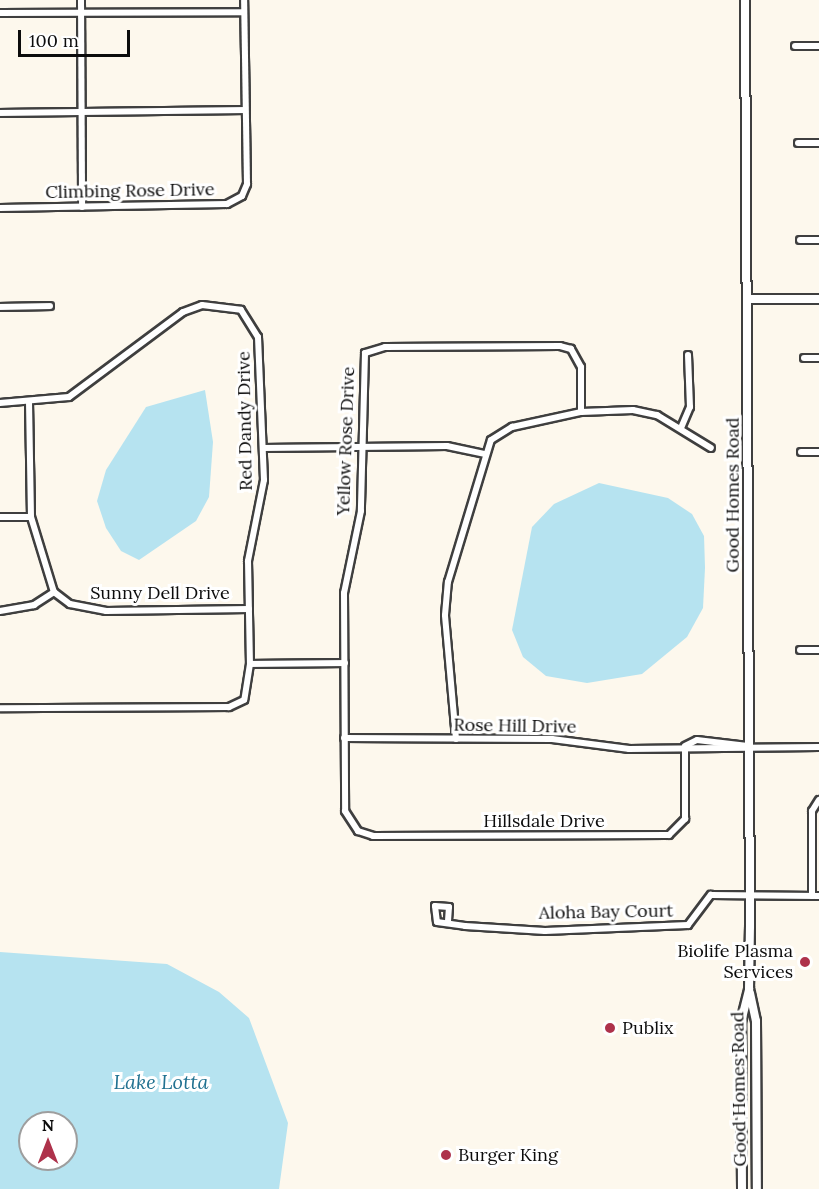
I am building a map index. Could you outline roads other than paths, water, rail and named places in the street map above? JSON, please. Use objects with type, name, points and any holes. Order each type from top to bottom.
[{"type":"street","points":[[81,0],[82,207]]},
{"type":"street","name":"Climbing Rose Drive","points":[[0,208],[227,204],[242,196],[247,184],[244,0]]},
{"type":"street","name":"Good Homes Road","points":[[746,0],[749,989],[756,1021],[757,1189]]},
{"type":"street","points":[[0,13],[244,12]]},
{"type":"street","points":[[795,46],[819,46]]},
{"type":"street","points":[[0,113],[244,110]]},
{"type":"street","points":[[798,143],[819,143]]},
{"type":"street","points":[[800,240],[819,240]]},
{"type":"street","points":[[747,299],[819,299]]},
{"type":"street","name":"Red Dandy Drive","points":[[0,403],[69,397],[183,312],[224,304],[242,310],[258,336],[264,480],[248,561],[250,664],[244,700],[229,707],[0,708]]},
{"type":"street","points":[[0,307],[50,306]]},
{"type":"street","name":"Yellow Rose Drive","points":[[344,802],[344,593],[361,511],[361,365],[374,348],[571,349],[581,367],[581,412]]},
{"type":"street","points":[[681,428],[690,407],[688,355]]},
{"type":"street","points":[[804,358],[819,358]]},
{"type":"street","points":[[0,611],[34,605],[54,592],[31,517],[29,402]]},
{"type":"street","points":[[456,739],[445,615],[448,582],[484,454],[500,431],[581,412],[633,410],[681,428],[711,448]]},
{"type":"street","points":[[263,448],[447,446],[484,454]]},
{"type":"street","points":[[801,452],[819,452]]},
{"type":"street","points":[[0,517],[31,517]]},
{"type":"street","name":"Sunny Dell Drive","points":[[54,592],[70,604],[106,611],[249,609]]},
{"type":"street","points":[[800,650],[819,650]]},
{"type":"street","points":[[250,664],[345,663]]},
{"type":"street","name":"Rose Hill Drive","points":[[344,738],[552,739],[629,749],[685,747],[697,741],[732,741],[750,747],[819,747]]},
{"type":"street","name":"Hillsdale Drive","points":[[344,802],[351,824],[373,836],[669,835],[685,819],[685,747]]},
{"type":"street","points":[[749,896],[816,896],[812,811],[819,800]]},
{"type":"street","name":"Aloha Bay Court","points":[[448,921],[545,931],[688,925],[711,895],[749,896]]},
{"type":"street","name":"Good Homes Road","points":[[742,1189],[741,1022],[749,989]]},
{"type":"water","points":[[205,390],[213,442],[209,497],[196,521],[139,560],[121,551],[106,528],[97,501],[106,470],[146,407]]},
{"type":"water","points":[[599,483],[668,498],[692,514],[704,536],[703,608],[687,637],[642,674],[587,683],[546,676],[523,657],[512,630],[532,527],[554,504]]},
{"type":"water","name":"Lake Lotta","points":[[0,952],[167,964],[219,992],[249,1018],[288,1123],[279,1189],[0,1189]]},
{"type":"place","name":"Biolife Plasma Services","points":[[805,962]]},
{"type":"place","name":"Publix","points":[[610,1028]]},
{"type":"place","name":"Burger King","points":[[446,1155]]}]
